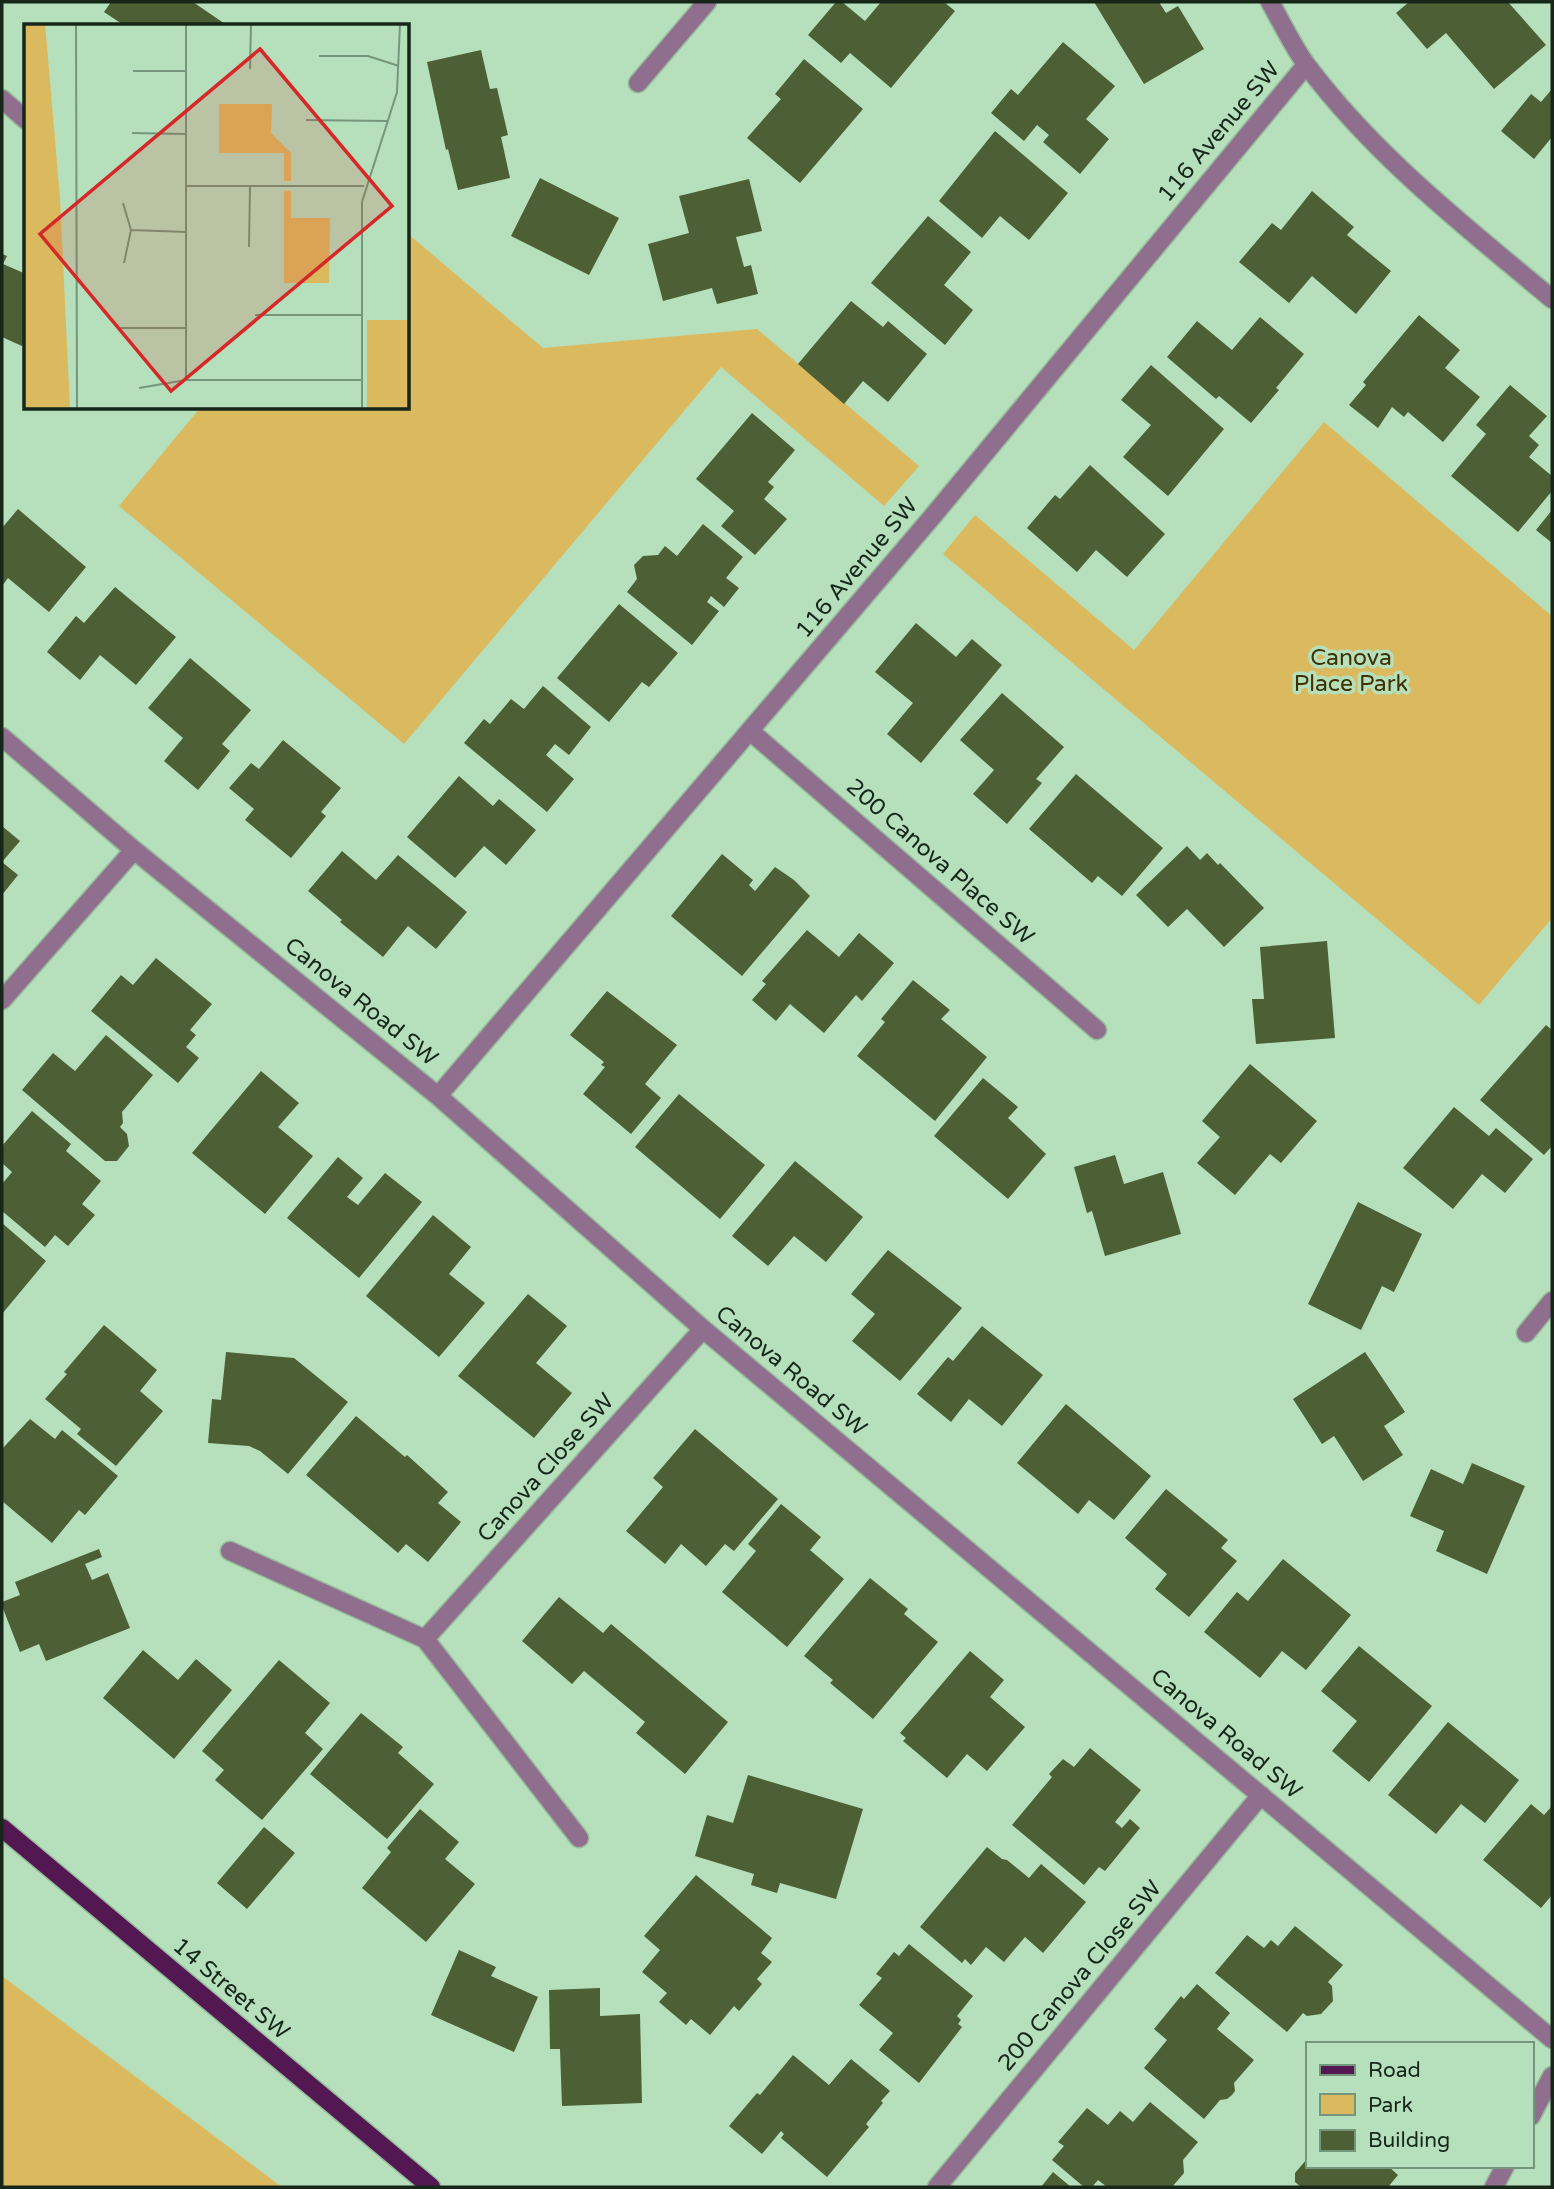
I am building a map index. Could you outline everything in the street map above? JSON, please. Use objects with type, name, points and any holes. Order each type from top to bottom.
[{"type":"main road","name":"14 Street SW","points":[[2,1828],[431,2187]]},
{"type":"street","points":[[638,83],[707,2]]},
{"type":"street","points":[[1270,2],[1306,65],[1387,157],[1552,299]]},
{"type":"street","name":"116 Avenue SW","points":[[438,1096],[941,506],[1306,65]]},
{"type":"street","points":[[2,99],[24,118]]},
{"type":"street","name":"200 Canova Place SW","points":[[750,731],[1097,1030]]},
{"type":"street","name":"Canova Road SW","points":[[2,737],[134,850],[438,1096],[703,1329],[1552,2039]]},
{"type":"street","points":[[2,1000],[134,850]]},
{"type":"street","points":[[1526,1333],[1552,1301]]},
{"type":"street","name":"Canova Close SW","points":[[425,1639],[703,1329]]},
{"type":"street","points":[[230,1551],[425,1639],[579,1838]]},
{"type":"street","name":"200 Canova Close SW","points":[[937,2187],[1261,1795]]},
{"type":"street","points":[[1533,2112],[1552,2076]]},
{"type":"street","points":[[1494,2187],[1504,2168]]},
{"type":"green space","points":[[410,236],[543,348],[757,329],[919,466],[884,506],[721,367],[404,744],[119,506],[198,410],[410,410]]},
{"type":"green space","name":"Canova Place Park","points":[[1324,422],[1552,616],[1552,918],[1479,1005],[943,554],[975,515],[1134,650]]},
{"type":"green space","points":[[2,1976],[282,2187],[2,2187]]},
{"type":"building","points":[[111,2],[193,2],[225,24],[122,24],[104,12]]},
{"type":"building","points":[[836,2],[842,2],[865,21],[881,2],[944,2],[955,11],[891,88],[850,53],[841,63],[808,35]]},
{"type":"building","points":[[1094,2],[1159,2],[1166,13],[1178,6],[1204,49],[1144,84]]},
{"type":"building","points":[[1409,2],[1508,2],[1546,45],[1494,89],[1446,33],[1427,49],[1396,13]]},
{"type":"building","points":[[1063,42],[1115,86],[1086,119],[1109,139],[1080,174],[1043,142],[1049,135],[1037,125],[1024,141],[991,113],[1011,89],[1018,95]]},
{"type":"building","points":[[481,50],[490,89],[497,88],[508,135],[501,137],[510,178],[458,190],[448,149],[446,150],[427,62]]},
{"type":"building","points":[[804,59],[863,109],[800,183],[747,138],[781,99],[775,94]]},
{"type":"building","points":[[1552,89],[1552,137],[1534,159],[1501,131],[1531,94],[1541,102]]},
{"type":"building","points":[[995,131],[1068,193],[1029,240],[1000,216],[982,238],[939,201]]},
{"type":"building","points":[[540,178],[619,218],[589,275],[511,236]]},
{"type":"building","points":[[749,179],[762,231],[736,237],[744,267],[751,265],[758,294],[717,304],[712,288],[663,301],[648,244],[689,233],[679,196]]},
{"type":"building","points":[[1312,191],[1354,227],[1347,235],[1391,271],[1356,314],[1312,276],[1289,303],[1239,262],[1272,223],[1281,230]]},
{"type":"building","points":[[928,216],[971,252],[944,285],[973,310],[945,345],[871,283]]},
{"type":"building","points":[[2,254],[7,256],[3,264],[24,273],[24,341],[22,346],[2,337]]},
{"type":"building","points":[[851,301],[883,327],[888,321],[927,354],[888,402],[863,381],[844,404],[798,364]]},
{"type":"building","points":[[1419,315],[1460,350],[1445,368],[1480,397],[1443,442],[1408,412],[1404,417],[1392,407],[1378,428],[1349,405],[1366,385],[1363,382]]},
{"type":"building","points":[[1260,317],[1304,354],[1276,388],[1279,390],[1251,423],[1219,396],[1216,399],[1167,357],[1197,321],[1232,350]]},
{"type":"building","points":[[1151,365],[1224,429],[1168,496],[1123,457],[1151,425],[1121,400]]},
{"type":"building","points":[[1510,385],[1547,416],[1529,436],[1539,445],[1529,457],[1552,476],[1552,491],[1518,532],[1451,476],[1486,434],[1476,425]]},
{"type":"building","points":[[752,413],[795,450],[768,482],[774,487],[764,499],[787,519],[755,555],[721,526],[734,511],[696,479]]},
{"type":"building","points":[[1090,465],[1165,534],[1127,577],[1096,550],[1077,572],[1027,528],[1055,495],[1060,499]]},
{"type":"building","points":[[18,509],[86,567],[49,612],[8,578],[2,586],[2,528]]},
{"type":"building","points":[[1552,510],[1552,543],[1536,530]]},
{"type":"building","points":[[703,524],[743,557],[726,578],[739,588],[724,607],[711,596],[707,602],[719,611],[692,645],[627,592],[637,579],[634,565],[643,556],[658,555],[665,546],[677,556]]},
{"type":"building","points":[[115,587],[176,637],[136,685],[100,655],[80,680],[47,652],[76,616],[84,623]]},
{"type":"building","points":[[619,604],[678,653],[649,687],[642,682],[609,722],[557,678]]},
{"type":"building","points":[[916,623],[956,657],[972,639],[1002,665],[921,763],[887,734],[913,703],[875,672]]},
{"type":"building","points":[[190,658],[251,710],[222,744],[230,751],[198,790],[164,761],[183,738],[148,708]]},
{"type":"building","points":[[543,686],[591,727],[569,755],[555,744],[546,755],[574,779],[547,812],[464,743],[484,719],[490,724],[511,699],[524,709]]},
{"type":"building","points":[[1002,693],[1064,747],[1036,779],[1042,783],[1007,824],[973,794],[994,770],[960,740]]},
{"type":"building","points":[[283,740],[341,788],[321,812],[326,816],[291,858],[245,820],[254,809],[229,788],[251,763],[259,769]]},
{"type":"building","points":[[1076,774],[1163,848],[1122,896],[1098,876],[1092,883],[1029,829]]},
{"type":"building","points":[[459,776],[493,806],[499,799],[536,830],[506,865],[484,846],[455,878],[407,837]]},
{"type":"building","points":[[2,826],[20,841],[2,862]]},
{"type":"building","points":[[1187,846],[1200,860],[1207,853],[1218,865],[1220,863],[1264,908],[1224,947],[1187,909],[1168,927],[1136,895]]},
{"type":"building","points":[[342,851],[376,880],[398,855],[467,912],[436,949],[408,926],[383,957],[340,922],[342,920],[308,891]]},
{"type":"building","points":[[722,854],[753,880],[749,885],[755,891],[775,867],[794,880],[810,896],[742,976],[671,916]]},
{"type":"building","points":[[2,862],[18,875],[2,895]]},
{"type":"building","points":[[807,930],[839,957],[859,933],[894,963],[862,1001],[856,995],[824,1033],[790,1004],[776,1021],[752,1000],[766,984],[762,981]]},
{"type":"building","points":[[1327,941],[1335,1038],[1256,1044],[1252,999],[1264,999],[1260,947]]},
{"type":"building","points":[[156,958],[212,1004],[190,1030],[196,1035],[186,1047],[199,1058],[178,1083],[91,1011],[121,975],[133,985]]},
{"type":"building","points":[[913,980],[950,1010],[941,1019],[987,1057],[935,1121],[857,1056],[885,1022],[881,1019]]},
{"type":"building","points":[[607,991],[677,1045],[645,1084],[661,1098],[631,1134],[583,1094],[605,1067],[601,1065],[604,1062],[570,1035]]},
{"type":"building","points":[[1546,1025],[1552,1030],[1552,1146],[1544,1155],[1480,1100]]},
{"type":"building","points":[[106,1035],[153,1075],[122,1112],[123,1123],[120,1127],[127,1134],[129,1146],[117,1161],[105,1161],[22,1090],[53,1053],[75,1071]]},
{"type":"building","points":[[1250,1064],[1317,1121],[1281,1163],[1270,1154],[1235,1195],[1197,1163],[1220,1137],[1202,1121]]},
{"type":"building","points":[[261,1071],[299,1103],[278,1127],[313,1156],[265,1214],[192,1153]]},
{"type":"building","points":[[983,1078],[1018,1107],[1008,1118],[1046,1154],[1008,1199],[934,1136]]},
{"type":"building","points":[[679,1094],[765,1165],[720,1219],[635,1147]]},
{"type":"building","points":[[1454,1107],[1489,1136],[1496,1128],[1533,1159],[1505,1193],[1482,1174],[1453,1209],[1403,1168]]},
{"type":"building","points":[[32,1111],[71,1144],[66,1151],[101,1181],[82,1204],[95,1215],[68,1246],[55,1235],[45,1247],[2,1211],[2,1184],[12,1172],[2,1163],[2,1146]]},
{"type":"building","points":[[1115,1155],[1124,1184],[1163,1172],[1181,1234],[1105,1256],[1092,1211],[1087,1213],[1074,1167]]},
{"type":"building","points":[[338,1157],[363,1178],[347,1197],[358,1205],[385,1173],[422,1202],[359,1278],[287,1218]]},
{"type":"building","points":[[795,1161],[863,1217],[826,1262],[794,1236],[768,1266],[732,1236]]},
{"type":"building","points":[[1358,1202],[1422,1234],[1394,1292],[1382,1286],[1361,1330],[1308,1304]]},
{"type":"building","points":[[433,1215],[471,1247],[449,1274],[485,1303],[439,1357],[366,1296]]},
{"type":"building","points":[[2,1223],[46,1261],[2,1314]]},
{"type":"building","points":[[888,1250],[962,1308],[900,1381],[852,1341],[875,1314],[851,1294]]},
{"type":"building","points":[[528,1294],[567,1326],[536,1363],[572,1393],[534,1438],[458,1376]]},
{"type":"building","points":[[104,1325],[157,1370],[140,1391],[163,1411],[116,1466],[77,1434],[81,1429],[45,1399]]},
{"type":"building","points":[[982,1326],[1043,1375],[1002,1426],[969,1399],[951,1422],[917,1394],[948,1357],[953,1361]]},
{"type":"building","points":[[226,1352],[294,1358],[348,1402],[288,1474],[260,1451],[249,1446],[208,1443],[212,1399],[221,1400]]},
{"type":"building","points":[[1365,1352],[1405,1412],[1384,1426],[1403,1455],[1363,1481],[1334,1436],[1322,1444],[1293,1399]]},
{"type":"building","points":[[1066,1404],[1151,1476],[1114,1520],[1089,1500],[1078,1514],[1017,1463]]},
{"type":"building","points":[[356,1416],[405,1457],[407,1455],[448,1492],[438,1503],[461,1522],[428,1562],[406,1544],[398,1553],[306,1475]]},
{"type":"building","points":[[30,1419],[55,1439],[62,1430],[118,1476],[85,1515],[79,1510],[52,1543],[2,1501],[2,1449]]},
{"type":"building","points":[[695,1429],[778,1499],[734,1551],[725,1544],[706,1566],[681,1544],[665,1564],[626,1531],[663,1487],[653,1478]]},
{"type":"building","points":[[1472,1463],[1525,1486],[1487,1574],[1436,1551],[1444,1531],[1410,1516],[1431,1469],[1463,1484]]},
{"type":"building","points":[[1166,1489],[1228,1540],[1221,1548],[1237,1561],[1189,1617],[1155,1589],[1167,1574],[1125,1538]]},
{"type":"building","points":[[781,1504],[821,1537],[810,1550],[844,1579],[787,1647],[722,1592],[756,1551],[748,1544]]},
{"type":"building","points":[[99,1549],[102,1557],[85,1564],[92,1580],[108,1573],[130,1628],[46,1661],[39,1644],[20,1652],[2,1606],[2,1602],[20,1595],[15,1582]]},
{"type":"building","points":[[1283,1559],[1351,1615],[1306,1670],[1282,1651],[1260,1678],[1204,1632],[1237,1592],[1248,1601]]},
{"type":"building","points":[[870,1578],[908,1609],[904,1614],[938,1642],[873,1719],[830,1683],[833,1680],[804,1656]]},
{"type":"building","points":[[559,1597],[603,1633],[611,1624],[728,1722],[685,1774],[636,1733],[645,1722],[584,1671],[572,1684],[522,1641]]},
{"type":"building","points":[[1359,1646],[1432,1706],[1369,1782],[1332,1751],[1357,1721],[1321,1691]]},
{"type":"building","points":[[143,1650],[178,1680],[196,1659],[232,1690],[174,1759],[103,1698]]},
{"type":"building","points":[[970,1651],[1004,1680],[990,1697],[1025,1727],[987,1771],[967,1754],[947,1778],[903,1741],[906,1738],[900,1733]]},
{"type":"building","points":[[279,1660],[330,1703],[305,1733],[323,1749],[262,1820],[215,1780],[224,1770],[202,1751]]},
{"type":"building","points":[[361,1713],[403,1747],[398,1753],[434,1784],[387,1839],[310,1774]]},
{"type":"building","points":[[1448,1722],[1519,1780],[1485,1823],[1461,1804],[1436,1834],[1388,1795]]},
{"type":"building","points":[[1090,1748],[1141,1790],[1115,1822],[1122,1828],[1130,1819],[1140,1828],[1105,1871],[1099,1867],[1084,1885],[1012,1825],[1052,1777],[1049,1774],[1063,1759],[1074,1767]]},
{"type":"building","points":[[748,1775],[863,1809],[836,1899],[780,1883],[777,1893],[751,1885],[754,1874],[695,1856],[707,1815],[733,1823]]},
{"type":"building","points":[[1531,1804],[1544,1815],[1552,1806],[1552,1895],[1541,1908],[1483,1860]]},
{"type":"building","points":[[420,1809],[459,1842],[445,1859],[475,1884],[426,1942],[362,1888],[391,1852],[387,1848]]},
{"type":"building","points":[[264,1827],[295,1853],[247,1909],[217,1883]]},
{"type":"building","points":[[987,1847],[1029,1878],[1041,1864],[1086,1902],[1043,1953],[1025,1937],[1004,1962],[986,1947],[971,1965],[965,1959],[962,1963],[920,1927]]},
{"type":"building","points":[[696,1875],[772,1938],[761,1953],[772,1962],[757,1979],[762,1984],[739,2011],[734,2006],[710,2035],[691,2019],[686,2025],[659,2002],[667,1993],[642,1972],[660,1950],[644,1936]]},
{"type":"building","points":[[1295,1926],[1343,1965],[1328,1982],[1332,1986],[1333,2001],[1321,2014],[1307,2016],[1303,2013],[1287,2032],[1215,1973],[1247,1935],[1264,1948],[1271,1940],[1278,1946]]},
{"type":"building","points":[[909,1944],[973,1996],[957,2016],[961,2020],[958,2024],[962,2027],[919,2083],[879,2050],[893,2033],[859,2005],[882,1978],[876,1974],[894,1952],[899,1956]]},
{"type":"building","points":[[459,1950],[496,1967],[491,1976],[538,1997],[514,2052],[431,2015]]},
{"type":"building","points":[[1197,1984],[1230,2013],[1217,2029],[1254,2060],[1234,2083],[1235,2091],[1232,2095],[1220,2100],[1204,2119],[1144,2068],[1167,2040],[1154,2029],[1181,1996],[1184,1999]]},
{"type":"building","points":[[600,1988],[600,2016],[640,2014],[642,2103],[562,2106],[560,2049],[550,2049],[549,1990]]},
{"type":"building","points":[[793,2055],[829,2085],[851,2059],[890,2091],[866,2124],[869,2127],[827,2177],[781,2138],[784,2134],[781,2131],[762,2154],[729,2126],[757,2093],[760,2095]]},
{"type":"building","points":[[1150,2102],[1198,2142],[1183,2160],[1184,2173],[1172,2187],[1107,2187],[1098,2180],[1092,2187],[1084,2187],[1052,2160],[1064,2146],[1058,2142],[1087,2108],[1108,2125],[1120,2111],[1133,2122]]},
{"type":"building","points":[[1306,2160],[1306,2168],[1390,2168],[1398,2175],[1388,2187],[1301,2187],[1295,2182],[1295,2173]]},
{"type":"building","points":[[1053,2172],[1071,2187],[1041,2187]]}]
